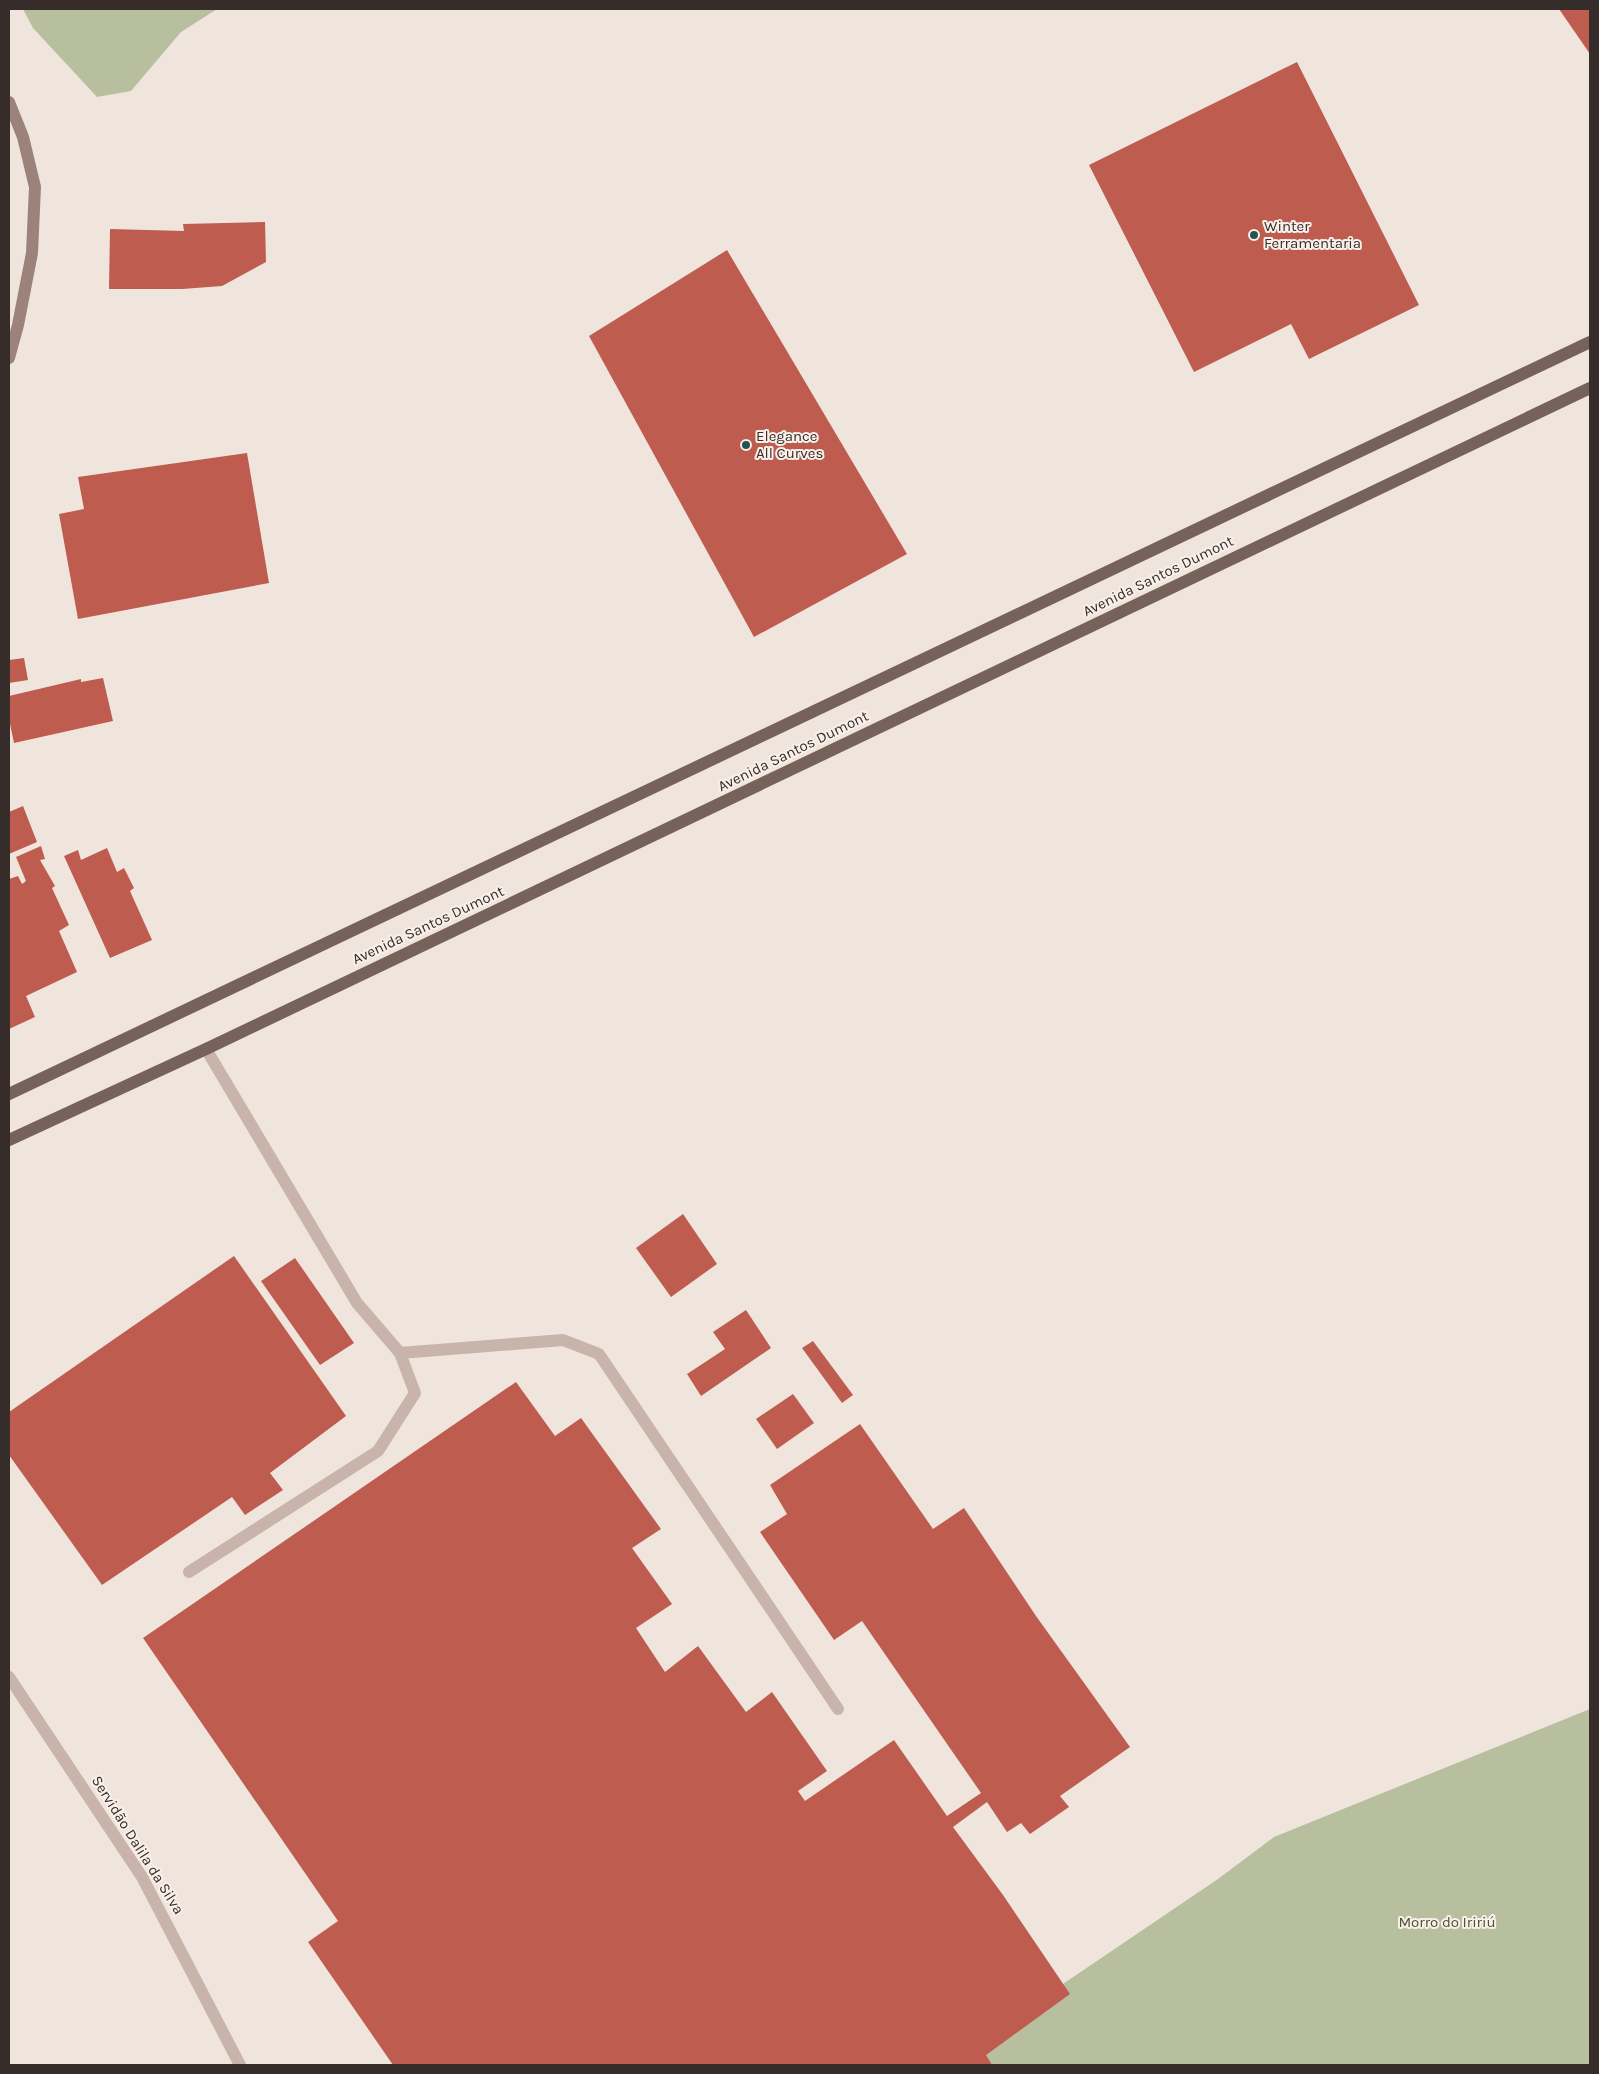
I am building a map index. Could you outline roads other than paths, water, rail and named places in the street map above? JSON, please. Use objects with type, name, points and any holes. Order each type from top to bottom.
[{"type":"main road","name":"Avenida Santos Dumont","points":[[9,1094],[1590,342]]},
{"type":"main road","name":"Avenida Santos Dumont","points":[[9,1140],[206,1048],[1590,388]]},
{"type":"street","points":[[9,102],[23,137],[35,187],[32,253],[18,325],[9,358]]},
{"type":"street","points":[[189,1572],[378,1451],[415,1393],[400,1353],[357,1303],[206,1048]]},
{"type":"street","points":[[400,1353],[563,1340],[598,1354],[838,1709]]},
{"type":"street","name":"Servidão Dalila da Silva","points":[[9,1677],[142,1877],[240,2065]]},
{"type":"place","name":"Winter Ferramentaria","points":[[1254,235]]},
{"type":"place","name":"Elegance All Curves","points":[[746,445]]},
{"type":"park label","name":"Morro do Iririú","points":[[1447,1922]]}]
